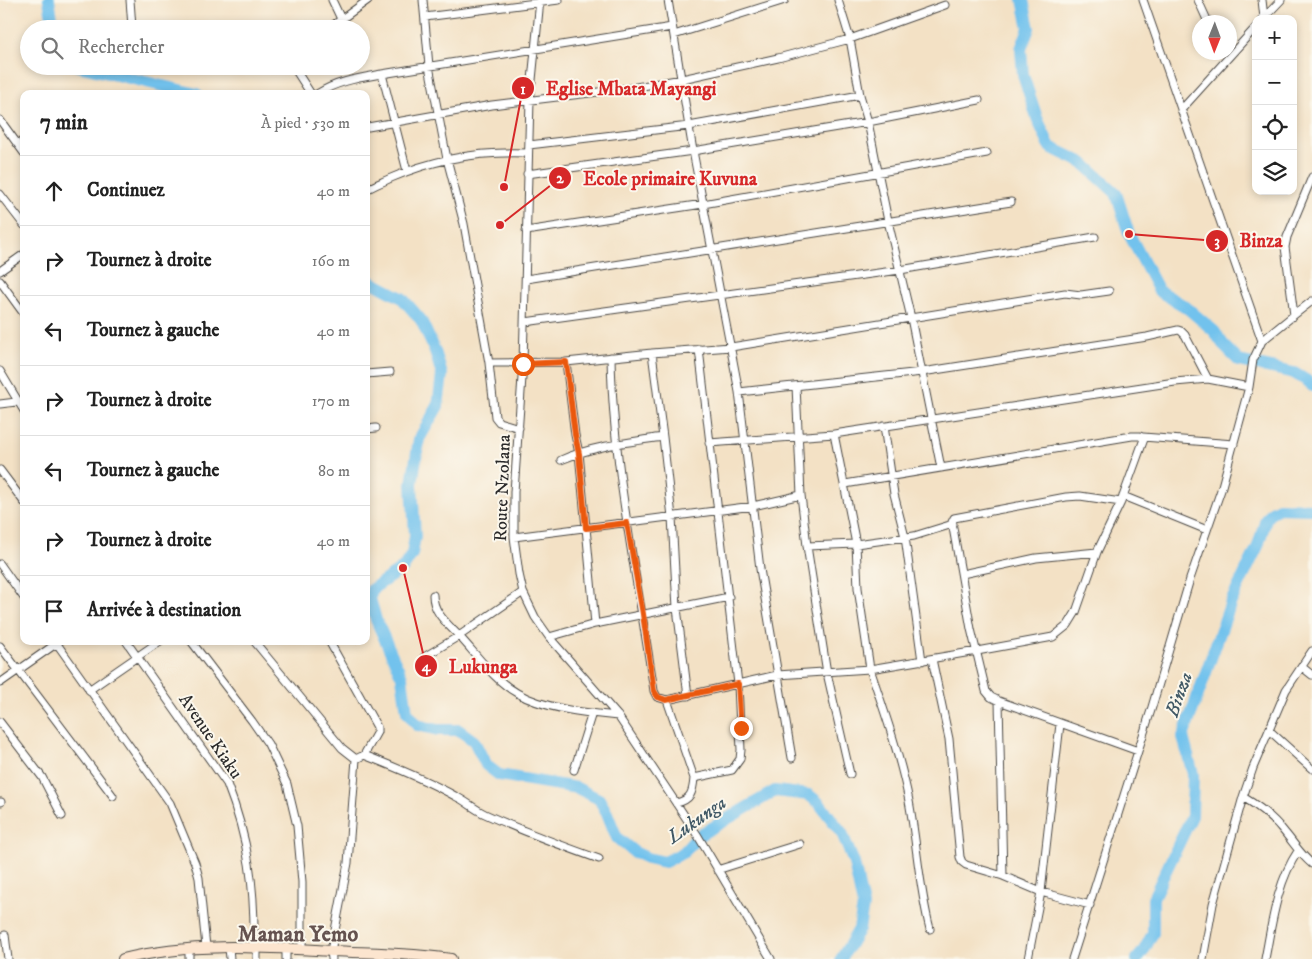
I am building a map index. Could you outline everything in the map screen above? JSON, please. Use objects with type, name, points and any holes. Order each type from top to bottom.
[{"type":"street","points":[[130,0],[131,20]]},
{"type":"street","points":[[332,0],[341,19],[368,0]]},
{"type":"street","points":[[423,0],[429,66],[447,159],[464,224],[489,363],[496,417],[498,422],[519,428]]},
{"type":"street","points":[[425,17],[559,0]]},
{"type":"street","points":[[668,0],[693,151],[739,392],[760,568],[792,758]]},
{"type":"street","points":[[323,90],[340,82],[429,66],[673,31],[785,0]]},
{"type":"street","points":[[838,0],[850,39],[860,95],[868,122],[888,221],[911,318],[941,468]]},
{"type":"street","points":[[1143,0],[1262,341]]},
{"type":"street","points":[[1198,0],[1205,15]]},
{"type":"street","points":[[1262,0],[1264,15]]},
{"type":"street","points":[[1267,15],[1281,0]]},
{"type":"street","name":"Route Nzolana","points":[[540,2],[530,100],[525,322],[514,492],[514,537],[523,592],[534,617],[618,716],[689,823],[771,959]]},
{"type":"street","points":[[370,127],[438,113],[631,88],[682,79],[778,58],[850,39],[945,5]]},
{"type":"street","points":[[1237,45],[1252,31]]},
{"type":"street","points":[[1181,110],[1222,60]]},
{"type":"street","points":[[382,74],[407,171]]},
{"type":"street","points":[[299,75],[308,90]]},
{"type":"street","points":[[529,145],[689,126],[860,95]]},
{"type":"street","points":[[527,174],[693,151],[868,122],[979,100]]},
{"type":"street","points":[[0,120],[20,148]]},
{"type":"street","points":[[370,186],[407,171],[447,159],[486,153],[528,153]]},
{"type":"street","points":[[526,231],[703,204],[987,153]]},
{"type":"street","points":[[1294,315],[1285,247],[1287,237],[1312,176]]},
{"type":"street","points":[[0,194],[20,220]]},
{"type":"street","points":[[526,279],[1010,202]]},
{"type":"street","points":[[525,322],[900,270],[1095,238]]},
{"type":"street","points":[[0,271],[20,257]]},
{"type":"street","points":[[0,281],[20,308]]},
{"type":"street","points":[[489,363],[566,362],[731,347],[1065,292],[1081,295],[1109,291]]},
{"type":"street","points":[[1072,959],[1234,444],[1250,387],[1253,360],[1262,341],[1312,302]]},
{"type":"street","points":[[739,392],[922,372],[1147,337],[1178,330],[1185,335],[1208,379]]},
{"type":"street","points":[[694,778],[732,770],[740,759],[741,728],[729,597],[699,349]]},
{"type":"street","points":[[652,353],[672,517],[677,608],[688,696]]},
{"type":"street","points":[[611,357],[612,402],[616,444],[627,523],[654,691],[658,697],[666,700],[777,675],[870,669],[1053,637],[1068,624],[1076,612],[1098,552],[1122,499],[1143,443],[1143,437]]},
{"type":"street","points":[[566,362],[579,454],[595,624]]},
{"type":"street","points":[[0,372],[20,400]]},
{"type":"street","points":[[370,374],[390,372]]},
{"type":"street","points":[[709,443],[834,434],[1175,382],[1208,379],[1250,387]]},
{"type":"street","points":[[796,386],[801,495],[807,546],[827,672],[850,774]]},
{"type":"street","points":[[0,404],[20,401]]},
{"type":"street","points":[[884,426],[904,537],[922,661]]},
{"type":"street","points":[[370,429],[376,428]]},
{"type":"street","points":[[834,434],[856,544],[858,588],[870,669],[900,758],[909,802],[924,904],[930,929]]},
{"type":"street","points":[[845,484],[1123,437],[1140,436],[1234,444]]},
{"type":"street","points":[[561,460],[616,444],[663,437]]},
{"type":"street","points":[[0,470],[20,497]]},
{"type":"street","points":[[514,537],[753,506],[801,495]]},
{"type":"street","points":[[1138,751],[1000,701],[991,697],[986,691],[971,629],[952,520],[954,518],[1066,497],[1080,496],[1122,499],[1207,530]]},
{"type":"street","points":[[807,546],[856,544],[923,535],[952,524]]},
{"type":"street","points":[[962,574],[1036,558],[1098,552]]},
{"type":"street","points":[[0,564],[20,592]]},
{"type":"street","points":[[424,657],[459,636],[523,592]]},
{"type":"street","points":[[433,595],[433,603],[438,612],[486,665],[517,693],[549,706],[618,716]]},
{"type":"street","points":[[549,636],[595,624],[729,597]]},
{"type":"street","points":[[0,683],[53,645]]},
{"type":"street","points":[[59,645],[170,803],[195,862],[199,878],[206,947]]},
{"type":"street","name":"Avenue Kiaku","points":[[129,645],[227,784],[236,806],[248,852],[257,959]]},
{"type":"street","points":[[89,690],[154,645]]},
{"type":"street","points":[[193,645],[268,744],[287,784],[297,826],[302,882],[302,949]]},
{"type":"street","points":[[257,645],[342,748],[356,759]]},
{"type":"street","points":[[331,645],[377,727],[377,732],[364,756],[356,759]]},
{"type":"street","points":[[0,646],[113,796]]},
{"type":"street","points":[[1203,959],[1213,904],[1253,768],[1286,690],[1312,651]]},
{"type":"street","points":[[932,659],[949,739],[960,857],[966,865],[1003,876],[1041,892],[1090,905]]},
{"type":"street","points":[[1302,667],[1312,675]]},
{"type":"street","points":[[666,700],[694,778],[691,796],[682,802],[676,803]]},
{"type":"street","points":[[1000,701],[1003,876]]},
{"type":"street","points":[[574,770],[592,713]]},
{"type":"street","points":[[0,722],[42,777],[62,816]]},
{"type":"street","points":[[1028,959],[1041,892],[1060,724]]},
{"type":"street","points":[[1270,731],[1312,769]]},
{"type":"street","points":[[364,756],[425,780],[458,797],[482,813],[530,834],[599,858]]},
{"type":"street","points":[[331,955],[348,863],[356,759]]},
{"type":"street","points":[[1243,797],[1259,806],[1275,820],[1287,834],[1298,852],[1312,864]]},
{"type":"street","points":[[717,870],[800,844]]},
{"type":"street","points":[[1265,959],[1274,911],[1290,862],[1298,852]]},
{"type":"street","points":[[5,935],[8,959]]},
{"type":"street","points":[[127,959],[156,952],[206,947],[255,948],[286,954],[302,949],[331,955],[451,959]]},
{"type":"street","points":[[229,947],[230,959]]},
{"type":"street","points":[[189,948],[189,959]]},
{"type":"waterway","name":"Lukunga","points":[[49,0],[52,20]]},
{"type":"waterway","name":"Binza","points":[[1023,0],[1029,28],[1021,49],[1023,75],[1037,118],[1050,147],[1083,163],[1116,193],[1129,234],[1159,291],[1186,307],[1214,331],[1225,347],[1239,361],[1294,373],[1312,386]]},
{"type":"waterway","name":"Lukunga","points":[[116,75],[180,90]]},
{"type":"waterway","name":"Lukunga","points":[[370,281],[402,298],[421,320],[435,351],[442,375],[438,406],[419,439],[412,484],[415,536],[412,554],[403,568],[372,589],[370,598]]},
{"type":"waterway","name":"Binza","points":[[1137,959],[1153,933],[1153,898],[1192,816],[1193,774],[1183,737],[1231,602],[1258,546],[1266,519],[1270,513],[1279,508],[1312,509]]},
{"type":"waterway","name":"Lukunga","points":[[370,598],[376,620],[402,677],[407,712],[417,725],[438,730],[459,730],[474,741],[486,765],[499,775],[577,788],[599,799],[617,838],[634,852],[647,858],[665,862],[684,852],[698,836],[775,791],[809,795],[819,803],[842,833],[854,863],[863,906],[859,929],[841,959]]},
{"type":"place","name":"Eglise Mbata Mayangi","points":[[504,187]]},
{"type":"place","name":"Ecole primaire Kuvuna","points":[[500,225]]},
{"type":"place","name":"Binza","points":[[1129,234]]},
{"type":"place","name":"Lukunga","points":[[403,568]]},
{"type":"district","name":"Maman Yemo","points":[[298,933]]},
{"type":"route","points":[[523,364],[566,362],[579,454],[586,528],[627,523],[654,691],[658,697],[666,700],[738,684],[741,728]]}]
